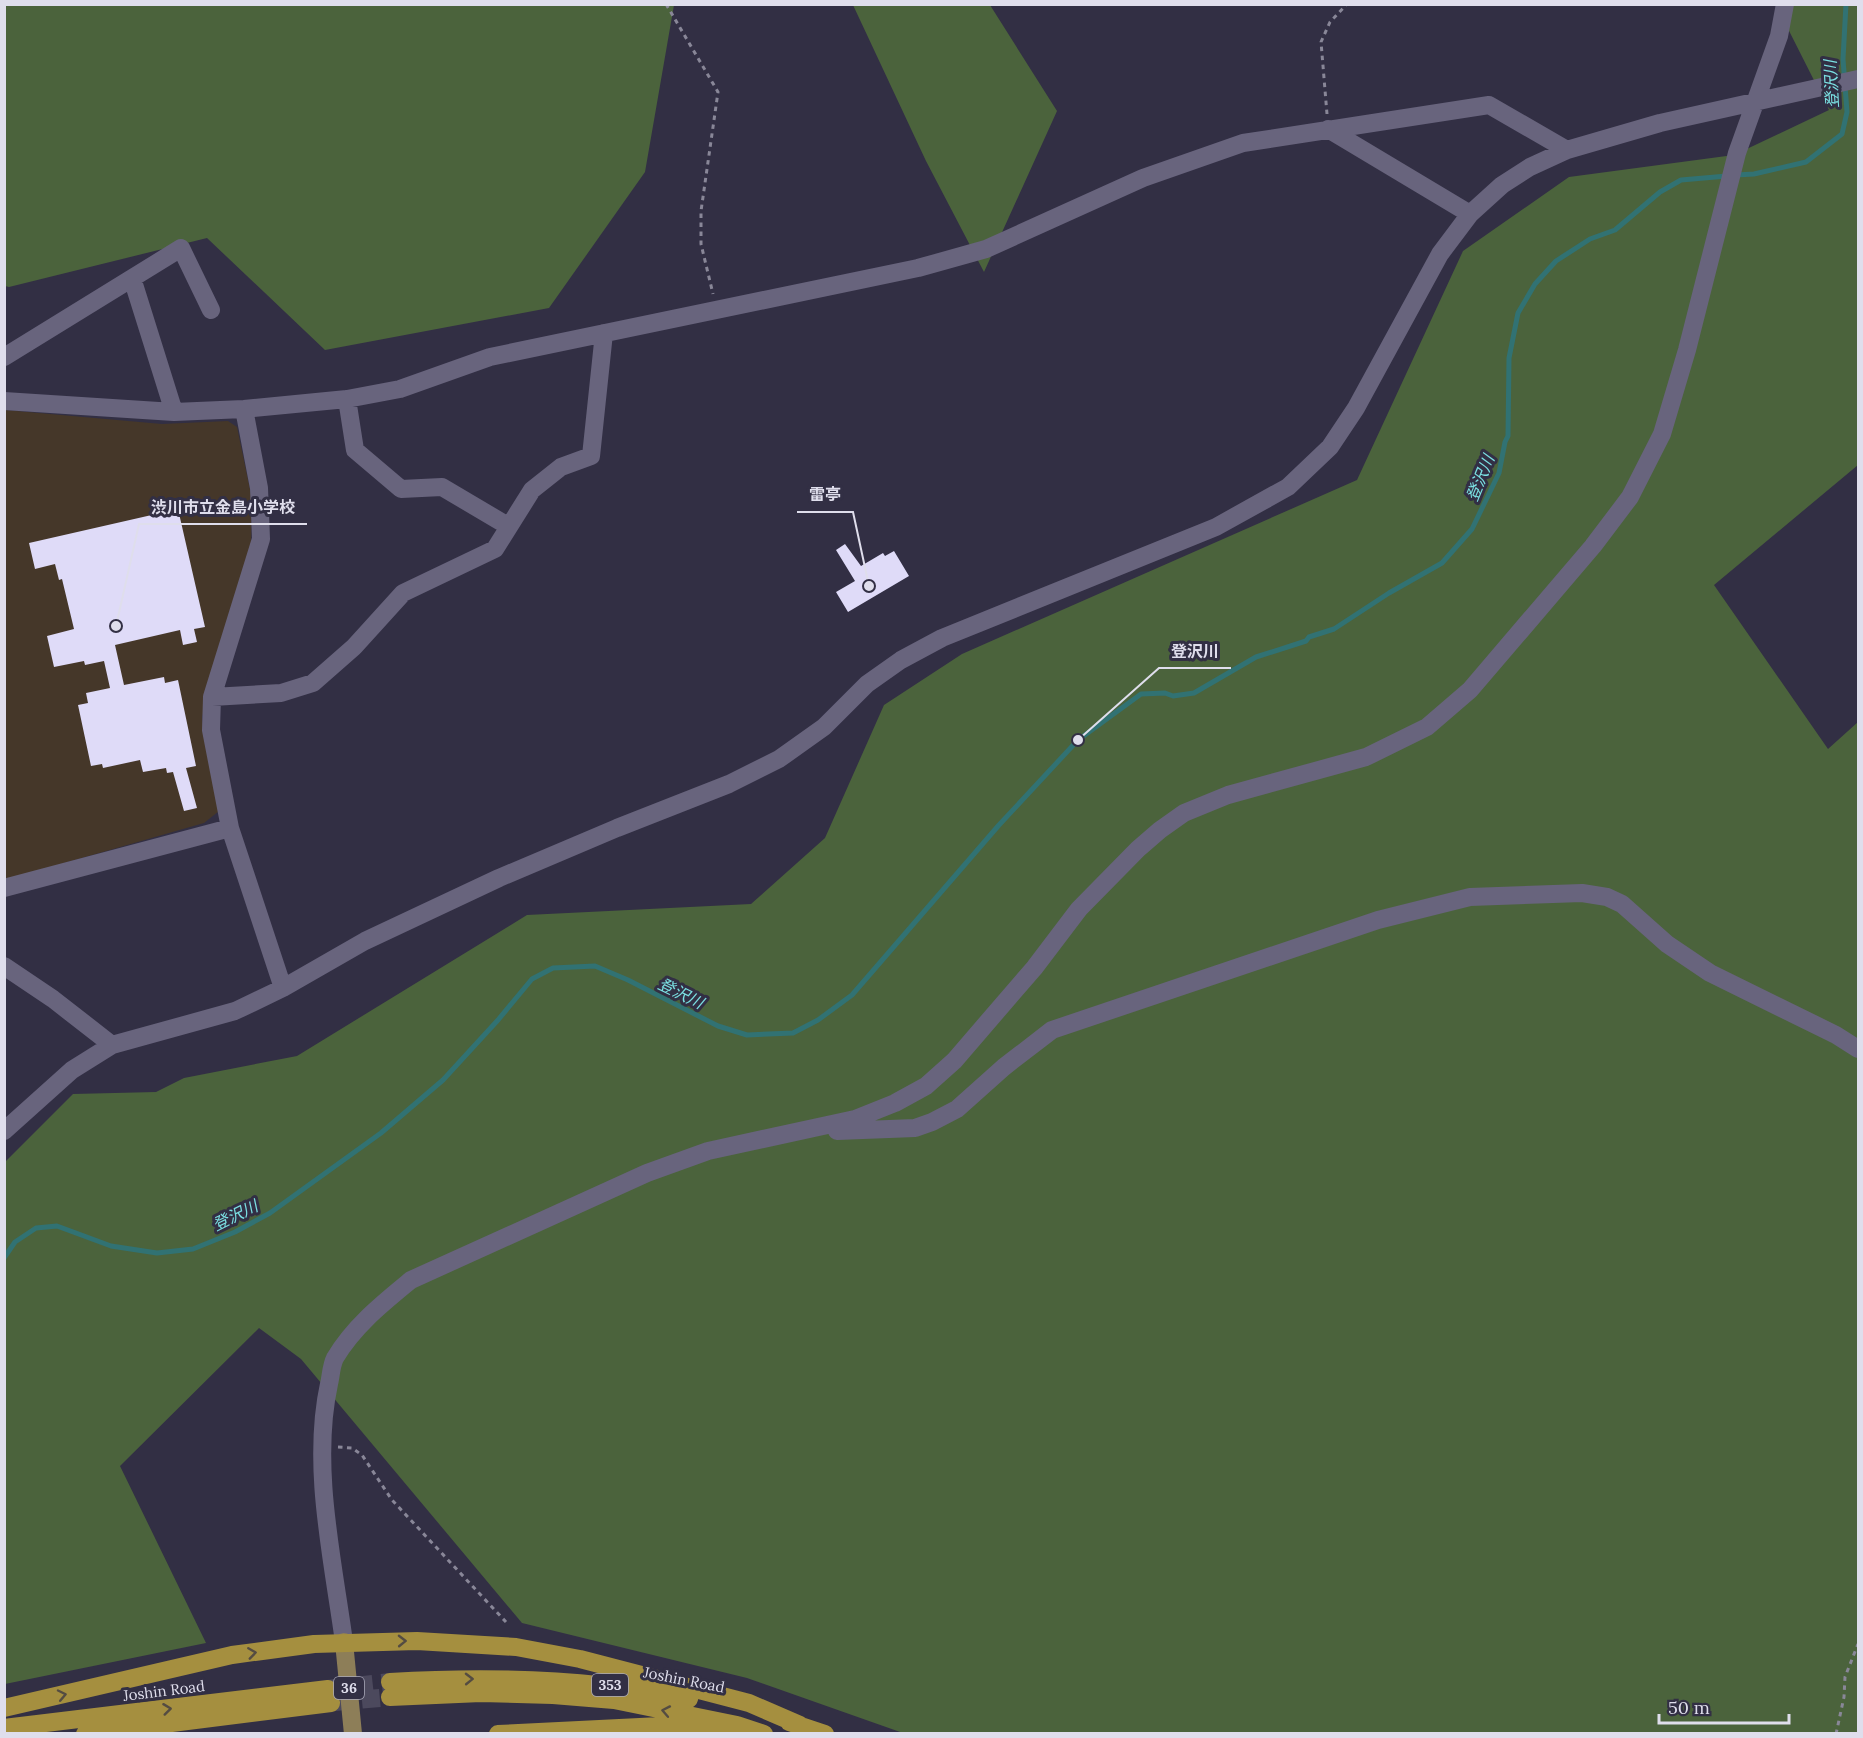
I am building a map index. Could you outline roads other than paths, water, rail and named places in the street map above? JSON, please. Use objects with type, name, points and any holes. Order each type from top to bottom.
[{"type":"highway","points":[[4,1708],[232,1655],[344,1642],[417,1641],[516,1647],[580,1659],[739,1701],[800,1725]]},
{"type":"highway","name":"Joshin Road","points":[[764,1734],[737,1725],[614,1700],[553,1695],[390,1689],[492,1678],[624,1686],[751,1711],[825,1734]]},
{"type":"highway","name":"Joshin Road","points":[[4,1728],[330,1696],[85,1734]]},
{"type":"highway","points":[[498,1734],[660,1726],[728,1734]]},
{"type":"main road","name":"36","points":[[344,1642],[353,1734]]},
{"type":"street","points":[[344,1642],[322,1482],[321,1446],[326,1396],[334,1360],[358,1326],[382,1304],[411,1280],[647,1173],[708,1151],[855,1119],[895,1103],[926,1086],[954,1060],[1035,967],[1079,909],[1138,849],[1184,813],[1228,795],[1366,758],[1427,727],[1470,690],[1593,546],[1630,497],[1662,434],[1687,350],[1737,153],[1753,103],[1779,36],[1785,4]]},
{"type":"street","points":[[4,1131],[72,1070],[112,1045],[236,1011],[283,988],[365,940],[617,828],[729,784],[779,759],[824,727],[867,684],[901,660],[942,638],[1216,527],[1288,487],[1330,447],[1356,408],[1440,254],[1470,214],[1502,185],[1530,167],[1567,150],[1660,123],[1858,79]]},
{"type":"street","points":[[4,401],[174,412],[244,409],[347,399],[400,389],[490,357],[918,268],[986,249],[1143,177],[1243,143],[1328,129],[1489,105],[1567,150]]},
{"type":"street","points":[[1328,129],[1470,214]]},
{"type":"street","points":[[4,357],[181,248],[212,310]]},
{"type":"street","points":[[132,278],[174,412]]},
{"type":"street","points":[[212,697],[281,693],[313,683],[354,647],[403,593],[495,549],[532,490],[561,467],[591,456],[604,333]]},
{"type":"street","points":[[347,399],[356,450],[401,489],[442,487],[508,526]]},
{"type":"street","points":[[244,409],[259,488],[261,539],[212,697],[211,730],[230,828],[283,988]]},
{"type":"street","points":[[4,888],[230,828]]},
{"type":"street","points":[[801,1131],[872,1131],[915,1128],[957,1110],[1004,1067],[1052,1030],[1378,920],[1470,897],[1582,893],[1607,897],[1622,904],[1667,944],[1710,973],[1836,1035],[1858,1049]]},
{"type":"street","points":[[4,966],[53,999],[112,1045]]},
{"type":"waterway","name":"登沢川","points":[[1736,175],[1754,174],[1806,162],[1842,134],[1847,112],[1843,59],[1846,4]]},
{"type":"waterway","name":"登沢川","points":[[4,1258],[15,1242],[36,1228],[57,1226],[111,1246],[157,1253],[193,1249],[235,1232],[270,1213],[381,1133],[443,1080],[532,979],[553,968],[595,966],[628,980],[718,1026],[747,1035],[793,1033],[818,1020],[852,995],[999,825],[1078,740],[1141,694],[1165,693],[1173,696],[1194,693],[1256,657],[1306,641],[1309,637],[1334,629],[1389,593],[1442,563],[1472,529],[1499,473],[1508,436],[1509,358],[1518,313],[1535,284],[1556,261],[1590,239],[1615,230],[1660,192],[1681,180],[1727,176]]},
{"type":"tunnel","points":[[328,1689],[390,1682]]},
{"type":"tunnel","points":[[335,1702],[390,1697]]},
{"type":"place","name":"雷亭","points":[[869,586]]},
{"type":"place","name":"渋川市立金島小学校","points":[[116,626]]},
{"type":"place","name":"登沢川","points":[[1078,740]]}]
